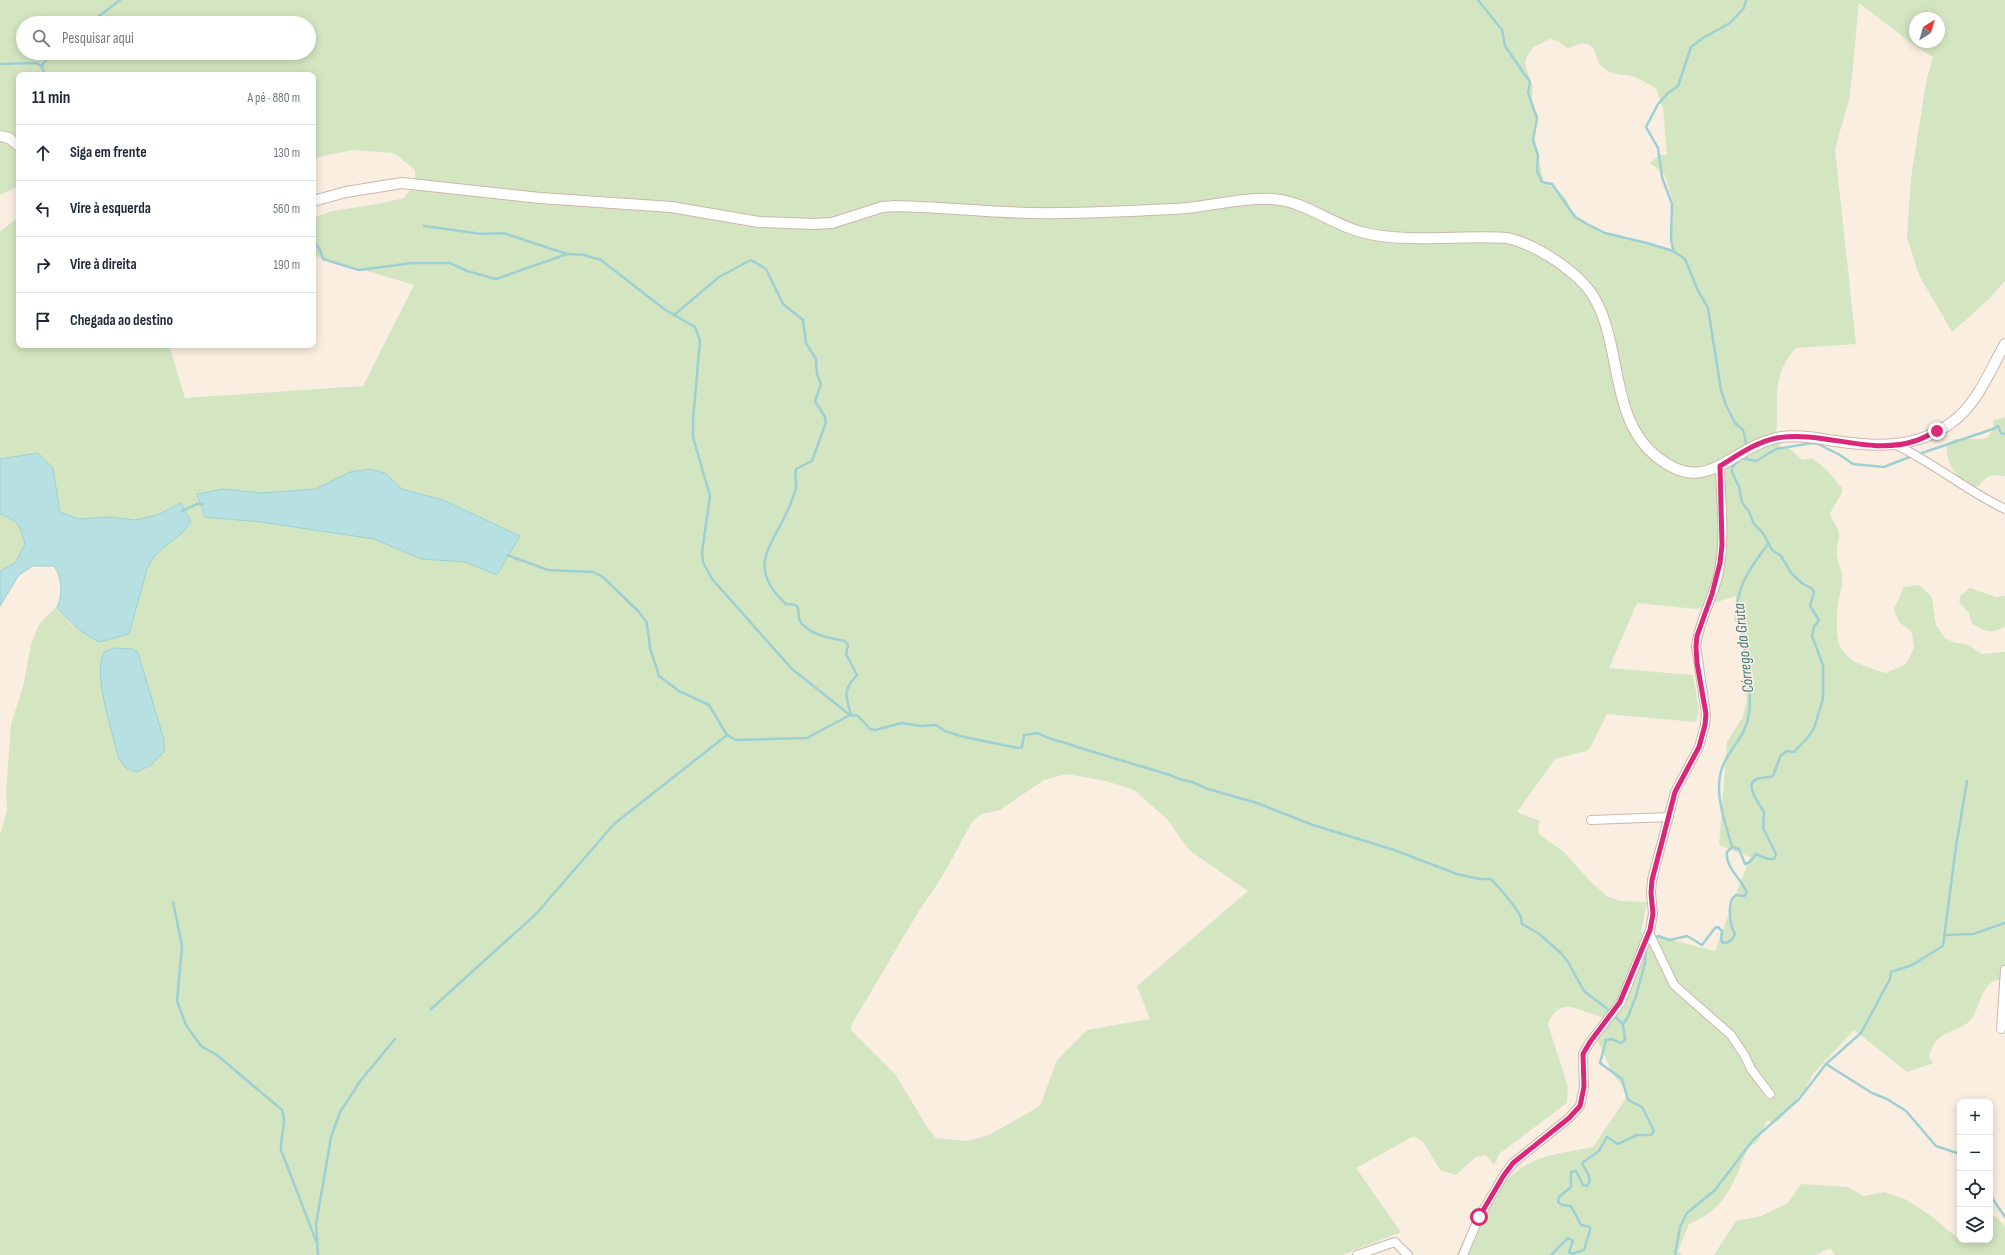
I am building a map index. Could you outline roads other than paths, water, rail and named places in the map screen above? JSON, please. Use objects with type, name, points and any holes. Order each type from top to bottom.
[{"type":"street","points":[[0,136],[9,138],[16,144]]},
{"type":"street","points":[[316,200],[346,192],[402,183],[540,198],[671,207],[759,222],[814,224],[832,223],[882,207],[896,206],[1056,213],[1176,209],[1214,206],[1248,200],[1273,199],[1311,210],[1346,227],[1366,233],[1391,236],[1508,238],[1521,241],[1540,250],[1575,275],[1588,288],[1597,302],[1607,330],[1615,373],[1630,419],[1640,438],[1656,456],[1674,469],[1691,474],[1720,466],[1755,445],[1782,438],[1809,436],[1852,444],[1896,445],[1915,441],[1951,423],[1965,410],[1978,393],[2005,344]]},
{"type":"street","points":[[1896,445],[1933,465],[1978,495],[2005,510]]},
{"type":"street","points":[[1463,1255],[1482,1210],[1513,1163],[1569,1118],[1580,1106],[1584,1087],[1583,1054],[1590,1042],[1620,1002],[1649,933],[1653,914],[1651,893],[1652,880],[1675,792],[1699,747],[1705,725],[1706,714],[1697,663],[1696,646],[1697,636],[1716,584],[1720,563],[1722,545],[1720,466]]},
{"type":"street","points":[[1591,820],[1669,817]]},
{"type":"street","points":[[1649,933],[1674,985],[1731,1035],[1745,1056],[1751,1069],[1770,1094]]},
{"type":"street","points":[[2001,1029],[2005,970]]},
{"type":"street","points":[[1357,1255],[1395,1242],[1408,1255]]},
{"type":"water","points":[[38,453],[53,468],[60,512],[79,519],[110,517],[135,520],[157,515],[181,503],[191,522],[183,532],[152,559],[147,569],[129,634],[99,642],[86,635],[71,623],[57,607],[61,586],[59,575],[54,566],[33,566],[19,575],[0,606],[0,571],[15,563],[25,544],[22,532],[17,524],[11,519],[0,514],[0,459]]},
{"type":"water","points":[[370,469],[385,473],[402,489],[443,500],[520,536],[497,575],[465,562],[421,559],[374,539],[261,522],[205,517],[197,494],[223,489],[262,493],[316,489],[350,472]]},
{"type":"water","points":[[115,648],[133,649],[138,653],[164,740],[164,752],[151,765],[137,772],[126,768],[119,759],[108,720],[102,689],[100,674],[104,652]]},
{"type":"waterway","points":[[99,16],[120,0]]},
{"type":"waterway","points":[[1478,0],[1502,30],[1505,46],[1530,82],[1528,93],[1537,118],[1533,140],[1538,155],[1537,171],[1542,182],[1552,184],[1575,217],[1585,223],[1605,233],[1673,251],[1685,259],[1698,291],[1708,308],[1721,390],[1726,405],[1735,423],[1743,430],[1747,447]]},
{"type":"waterway","points":[[1674,252],[1671,240],[1672,204],[1662,177],[1658,148],[1646,127],[1658,104],[1668,93],[1678,86],[1691,47],[1703,38],[1730,23],[1744,8],[1746,0]]},
{"type":"waterway","points":[[41,66],[47,60]]},
{"type":"waterway","points":[[0,64],[37,63],[42,67],[44,72]]},
{"type":"waterway","points":[[424,226],[482,234],[503,233],[567,254]]},
{"type":"waterway","points":[[316,244],[323,259],[359,270],[412,263],[450,263],[467,271],[496,279],[567,254],[584,255],[601,260],[664,309],[695,327],[700,340],[693,420],[693,437],[710,496],[702,553],[703,562],[712,579],[792,669],[850,715]]},
{"type":"waterway","points":[[674,315],[719,277],[751,260],[766,269],[783,304],[803,320],[806,343],[816,359],[817,374],[821,384],[815,401],[825,417],[826,422],[812,461],[796,469],[796,489],[784,519],[766,555],[765,566],[767,578],[773,590],[786,604],[792,604],[798,608],[799,617],[802,624],[817,634],[845,641],[848,645],[846,654],[857,675],[852,680],[846,693],[851,714]]},
{"type":"waterway","name":"Córrego da Gruta","points":[[1919,454],[1998,426],[2001,433],[2005,434]]},
{"type":"waterway","name":"Córrego da Gruta","points":[[1654,938],[1658,936],[1670,940],[1687,936],[1702,945],[1715,928],[1718,927],[1722,931],[1721,940],[1723,943],[1733,938],[1735,934],[1730,920],[1731,902],[1736,895],[1744,896],[1747,893],[1731,868],[1727,858],[1727,852],[1732,847],[1739,849],[1745,864],[1750,862],[1756,854],[1768,859],[1774,859],[1776,854],[1763,828],[1764,812],[1756,800],[1752,790],[1753,782],[1757,779],[1773,776],[1781,755],[1787,751],[1794,752],[1809,736],[1814,728],[1823,699],[1823,665],[1812,636],[1814,627],[1819,620],[1810,606],[1814,592],[1792,574],[1781,556],[1772,550],[1763,533],[1754,524],[1749,512],[1742,502],[1739,487],[1732,472],[1732,467],[1742,458],[1756,461],[1776,449],[1812,443],[1818,444],[1840,455],[1853,464],[1884,467],[1912,456]]},
{"type":"waterway","points":[[182,511],[197,504],[203,504]]},
{"type":"waterway","name":"Córrego da Gruta","points":[[1732,847],[1723,815],[1719,793],[1719,782],[1725,761],[1746,727],[1749,713],[1749,673],[1737,607],[1738,598],[1744,581],[1752,566],[1768,544]]},
{"type":"waterway","points":[[507,555],[548,570],[593,572],[603,577],[639,612],[647,623],[650,648],[659,676],[679,691],[709,705],[727,735],[736,740],[807,738],[850,715],[858,716],[870,729],[875,730],[902,723],[921,726],[936,725],[945,731],[964,737],[1018,748],[1022,747],[1024,735],[1038,733],[1042,736],[1192,782],[1208,789],[1257,803],[1313,825],[1394,850],[1457,874],[1479,879],[1490,879],[1517,910],[1522,924],[1538,933],[1561,953],[1568,962],[1584,991],[1606,1008],[1623,1024]]},
{"type":"waterway","points":[[431,1009],[536,914],[614,824],[727,735]]},
{"type":"waterway","points":[[1675,1255],[1680,1227],[1687,1213],[1715,1190],[1753,1140],[1799,1099],[1826,1064],[1861,1033],[1890,979],[1891,972],[1912,965],[1943,946],[1956,846],[1967,781]]},
{"type":"waterway","points":[[173,902],[182,946],[177,1001],[186,1025],[201,1046],[217,1055],[282,1110],[284,1125],[281,1150],[316,1241]]},
{"type":"waterway","points":[[1945,935],[1973,934],[2005,923]]},
{"type":"waterway","name":"Córrego da Gruta","points":[[1551,1255],[1568,1238],[1573,1241],[1569,1252],[1572,1254],[1584,1250],[1590,1230],[1590,1227],[1581,1225],[1571,1206],[1562,1205],[1558,1202],[1559,1197],[1571,1187],[1571,1172],[1576,1171],[1583,1185],[1587,1186],[1590,1180],[1582,1163],[1599,1151],[1607,1137],[1618,1144],[1637,1135],[1651,1135],[1654,1131],[1642,1107],[1628,1100],[1622,1079],[1600,1063],[1606,1040],[1611,1039],[1621,1043],[1625,1040],[1623,1024],[1628,1017],[1636,996],[1645,963],[1646,950]]},
{"type":"waterway","points":[[318,1255],[316,1225],[331,1137],[340,1112],[361,1080],[395,1039]]},
{"type":"waterway","points":[[1826,1064],[1872,1093],[1887,1099],[1906,1111],[1936,1146],[1957,1153]]},
{"type":"waterway","points":[[1993,1199],[2005,1217]]}]
